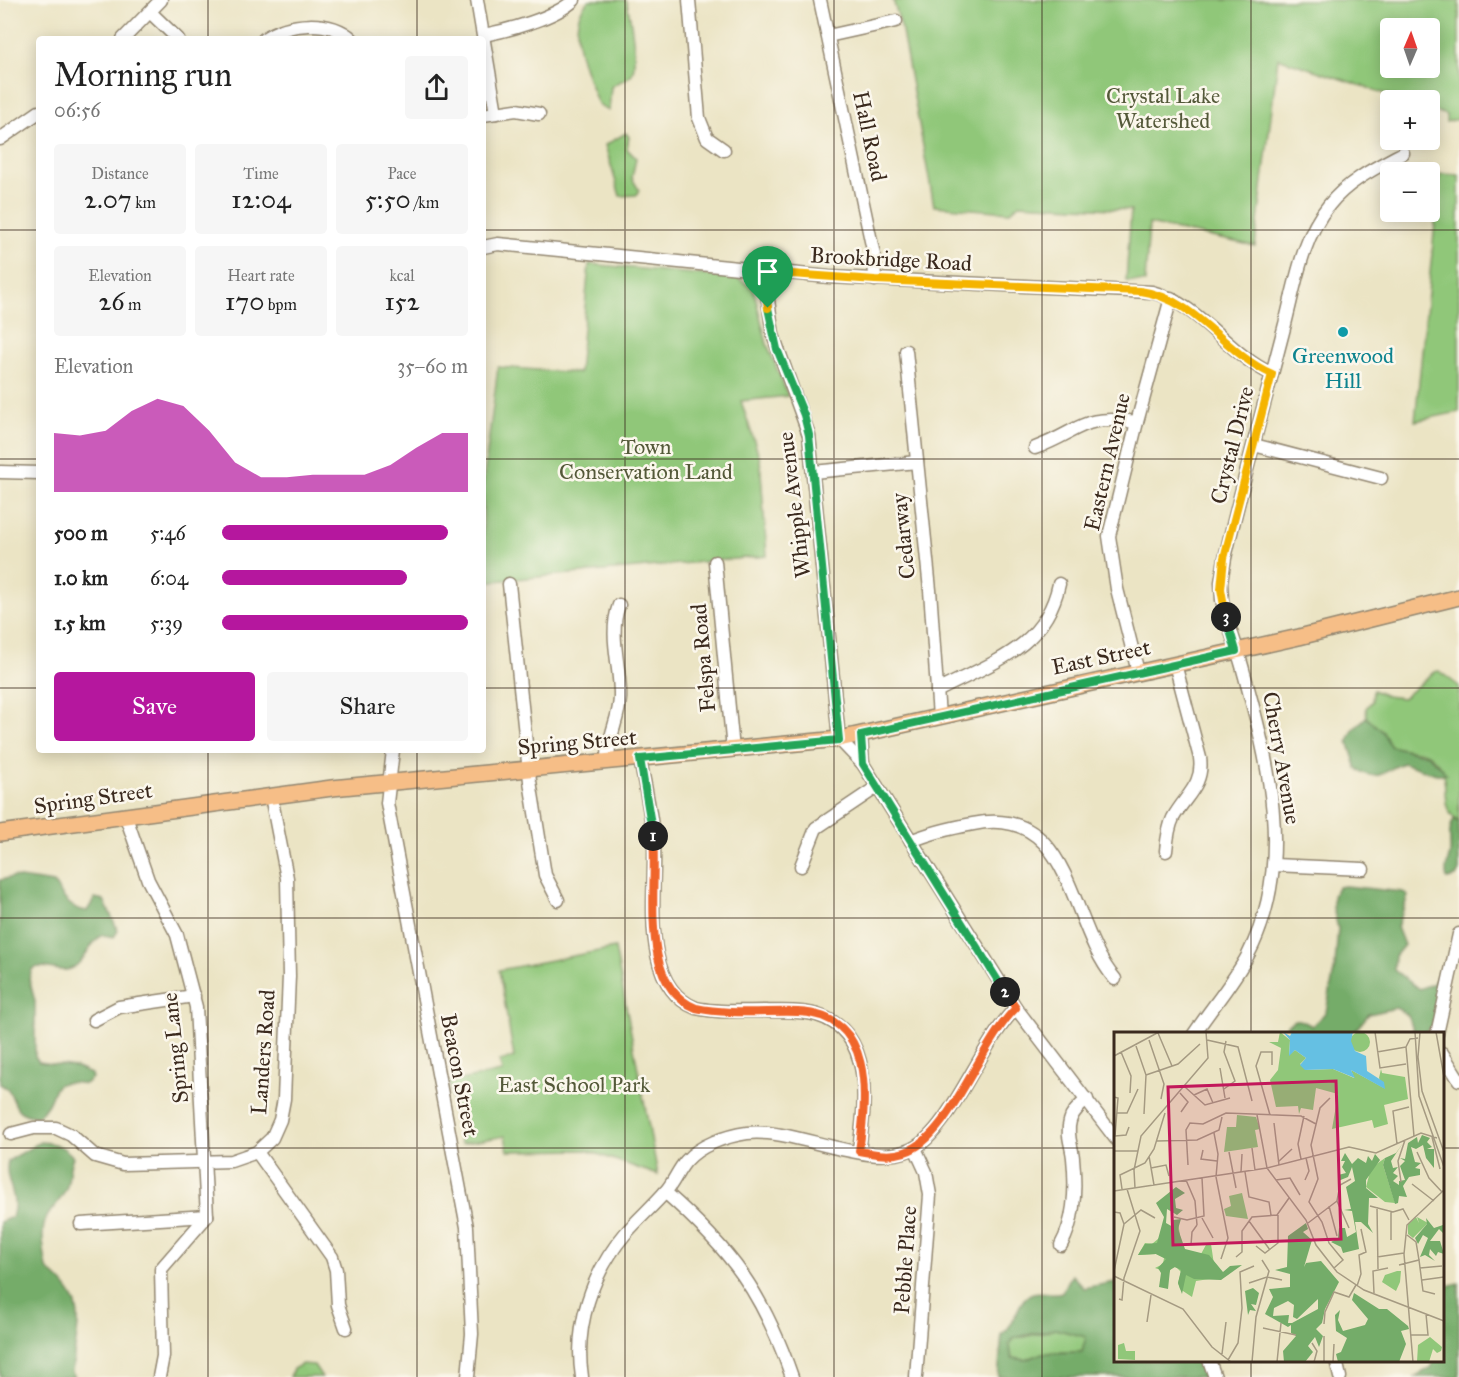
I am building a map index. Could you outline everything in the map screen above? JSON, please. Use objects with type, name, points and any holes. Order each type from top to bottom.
[{"type":"main road","name":"East Street","points":[[839,740],[1236,651],[1459,597]]},
{"type":"main road","name":"Spring Street","points":[[0,833],[271,796],[388,783],[839,740]]},
{"type":"street","points":[[126,36],[161,0]]},
{"type":"street","points":[[477,0],[483,35],[504,31],[551,13],[574,0]]},
{"type":"street","points":[[689,0],[699,118],[707,138],[724,150]]},
{"type":"street","name":"Hall Road","points":[[820,0],[874,255],[875,280]]},
{"type":"street","points":[[150,12],[175,36]]},
{"type":"street","points":[[828,36],[896,21]]},
{"type":"street","points":[[270,36],[283,30],[320,25],[336,28],[348,36]]},
{"type":"street","points":[[486,53],[496,113]]},
{"type":"street","points":[[486,115],[516,110],[539,114]]},
{"type":"street","points":[[0,139],[36,114]]},
{"type":"street","name":"Crystal Drive","points":[[1236,651],[1222,600],[1221,577],[1303,257],[1315,226],[1342,191],[1370,171],[1403,153]]},
{"type":"street","name":"Brookbridge Road","points":[[486,246],[498,244],[764,272],[875,280],[1140,291],[1171,298],[1255,365],[1272,374]]},
{"type":"street","name":"Whipple Avenue","points":[[764,272],[773,335],[806,421],[839,740]]},
{"type":"street","name":"Eastern Avenue","points":[[1138,672],[1117,589],[1109,540],[1112,518],[1171,298]]},
{"type":"street","name":"Cedarway","points":[[906,351],[939,717]]},
{"type":"street","points":[[1035,448],[1090,421],[1108,418],[1137,422]]},
{"type":"street","points":[[1254,445],[1381,478]]},
{"type":"street","points":[[813,472],[917,462]]},
{"type":"street","points":[[0,472],[36,473]]},
{"type":"street","name":"Felspa Road","points":[[715,562],[733,750]]},
{"type":"street","points":[[509,584],[528,769],[545,875],[558,900]]},
{"type":"street","points":[[937,691],[999,660],[1029,640],[1048,618],[1059,584]]},
{"type":"street","points":[[608,762],[610,732],[620,699],[614,624],[619,605]]},
{"type":"street","name":"Cherry Avenue","points":[[1196,1032],[1226,992],[1248,954],[1264,915],[1274,865],[1274,823],[1270,787],[1252,704],[1236,651]]},
{"type":"street","points":[[1166,851],[1173,818],[1195,787],[1201,774],[1200,758],[1175,664]]},
{"type":"street","points":[[861,735],[863,764]]},
{"type":"street","points":[[839,740],[863,764],[1016,1008],[1114,1136]]},
{"type":"street","name":"Beacon Street","points":[[393,753],[387,803],[467,1227],[472,1334],[468,1377]]},
{"type":"street","points":[[640,759],[654,843],[653,935],[669,986],[680,1000],[696,1008],[808,1013],[832,1021],[845,1031],[858,1052],[863,1068],[859,1151]]},
{"type":"street","points":[[801,866],[810,837],[820,824],[877,787]]},
{"type":"street","name":"Landers Road","points":[[258,1152],[272,1138],[280,1120],[288,1053],[287,878],[271,796]]},
{"type":"street","name":"Spring Lane","points":[[126,817],[148,880],[177,935],[194,996],[198,1022],[207,1216]]},
{"type":"street","points":[[911,841],[936,831],[992,820],[1014,822],[1034,831],[1053,852],[1092,940],[1115,979]]},
{"type":"street","points":[[1274,865],[1363,869]]},
{"type":"street","points":[[1437,1032],[1459,934]]},
{"type":"street","points":[[94,1020],[116,1007],[194,996]]},
{"type":"street","points":[[582,1377],[582,1329],[597,1280],[615,1247],[665,1192],[692,1155],[716,1142],[737,1135],[767,1133],[859,1151],[893,1155],[915,1148],[941,1122],[991,1038],[1016,1008]]},
{"type":"street","points":[[1444,1055],[1459,1080]]},
{"type":"street","points":[[1060,1245],[1072,1219],[1073,1160],[1068,1136],[1069,1123],[1073,1114],[1086,1099]]},
{"type":"street","points":[[11,1134],[34,1128],[56,1128],[71,1135],[95,1156],[116,1164],[231,1161],[258,1152],[332,1257],[336,1270],[338,1305],[346,1328]]},
{"type":"street","name":"Pebble Place","points":[[915,1148],[926,1172],[930,1195],[916,1377]]},
{"type":"street","points":[[665,1192],[719,1243],[743,1272],[771,1320],[792,1377]]},
{"type":"street","points":[[81,1224],[207,1216]]},
{"type":"street","points":[[159,1377],[163,1359],[160,1270],[207,1216]]},
{"type":"street","points":[[1210,1362],[1215,1377]]},
{"type":"street","points":[[1336,1362],[1340,1377]]},
{"type":"green space","points":[[589,0],[626,0],[630,16],[634,51],[633,70],[629,77],[611,87],[609,111],[600,106],[596,100],[579,48],[578,22],[581,10]]},
{"type":"green space","name":"Crystal Lake Watershed","points":[[893,0],[1459,0],[1459,119],[1446,122],[1446,115],[1440,113],[1440,90],[1380,90],[1380,92],[1278,58],[1255,246],[1149,224],[1145,282],[1126,281],[1131,210],[1019,204],[1010,212],[934,206],[901,26]]},
{"type":"green space","points":[[626,133],[629,137],[627,149],[636,158],[632,178],[639,190],[637,195],[620,196],[605,145]]},
{"type":"green space","points":[[1440,174],[1459,175],[1459,412],[1415,421],[1435,222],[1440,222]]},
{"type":"green space","name":"Town Conservation Land","points":[[589,264],[737,278],[753,288],[767,344],[788,396],[741,401],[760,459],[767,556],[486,582],[486,461],[498,367],[579,373]]},
{"type":"green space","points":[[1439,671],[1459,686],[1459,822],[1451,815],[1447,807],[1442,771],[1437,762],[1424,752],[1390,746],[1383,732],[1367,720],[1366,708],[1372,701],[1373,690],[1386,696],[1403,698],[1434,672]]},
{"type":"green space","points":[[1366,717],[1383,732],[1390,746],[1428,755],[1447,774],[1436,774],[1403,763],[1376,776],[1357,769],[1348,741],[1353,730]]},
{"type":"green space","points":[[1454,819],[1459,822],[1459,871],[1456,877],[1447,879],[1450,832]]},
{"type":"green space","points":[[13,877],[54,883],[67,901],[81,910],[87,911],[95,898],[104,900],[118,931],[114,937],[102,935],[98,938],[74,967],[63,970],[42,967],[32,969],[29,979],[35,1001],[35,1056],[39,1062],[75,1067],[91,1074],[92,1078],[85,1084],[63,1083],[57,1086],[45,1109],[37,1117],[20,1111],[8,1089],[0,1084],[0,880]]},
{"type":"green space","points":[[1338,887],[1403,892],[1408,896],[1397,927],[1404,945],[1395,956],[1394,970],[1419,989],[1434,983],[1443,964],[1446,969],[1434,1024],[1426,1032],[1414,1032],[1408,1015],[1396,1008],[1369,1014],[1354,1032],[1280,1032],[1296,1020],[1312,1026],[1326,1012],[1335,966],[1338,928],[1333,908],[1333,896]]},
{"type":"green space","name":"East School Park","points":[[615,948],[658,1175],[586,1150],[508,1151],[505,1136],[461,1144],[449,1082],[502,1072],[500,1061],[514,1057],[499,970]]},
{"type":"green space","points":[[40,1142],[58,1145],[73,1157],[66,1189],[47,1217],[43,1236],[47,1269],[61,1281],[76,1304],[78,1326],[72,1372],[74,1377],[0,1377],[0,1222],[12,1217],[14,1209],[7,1168],[8,1161]]},
{"type":"green space","points":[[1072,1275],[1084,1288],[1114,1282],[1114,1362],[1197,1362],[1204,1377],[998,1377],[1002,1334],[1011,1324],[1023,1300],[1033,1293],[1062,1292]],"holes":[[[1055,1329],[1086,1337],[1082,1352],[1042,1353],[1026,1360],[1012,1358],[1009,1345],[1014,1338]]]},
{"type":"green space","points":[[1459,1283],[1459,1377],[1414,1377],[1431,1368],[1434,1362],[1444,1362],[1444,1287]]},
{"type":"green space","points":[[1055,1329],[1087,1337],[1082,1352],[1052,1352],[1026,1360],[1012,1358],[1009,1345],[1016,1337],[1025,1337]]},
{"type":"green space","points":[[302,1364],[314,1365],[322,1377],[290,1377],[293,1369]]},
{"type":"place","name":"Greenwood Hill","points":[[1343,332]]},
{"type":"route","points":[[764,272],[875,280],[1140,291],[1158,294],[1176,301],[1255,365],[1272,374],[1221,577],[1222,600],[1236,651],[861,735],[860,753],[863,764],[1016,1008],[1001,1024],[987,1045],[941,1122],[915,1148],[897,1154],[859,1151],[863,1068],[855,1045],[845,1031],[832,1021],[816,1014],[711,1010],[688,1005],[680,1000],[666,980],[653,935],[654,843],[640,759],[839,740],[809,435],[804,415],[777,349],[768,308],[764,272]]}]
